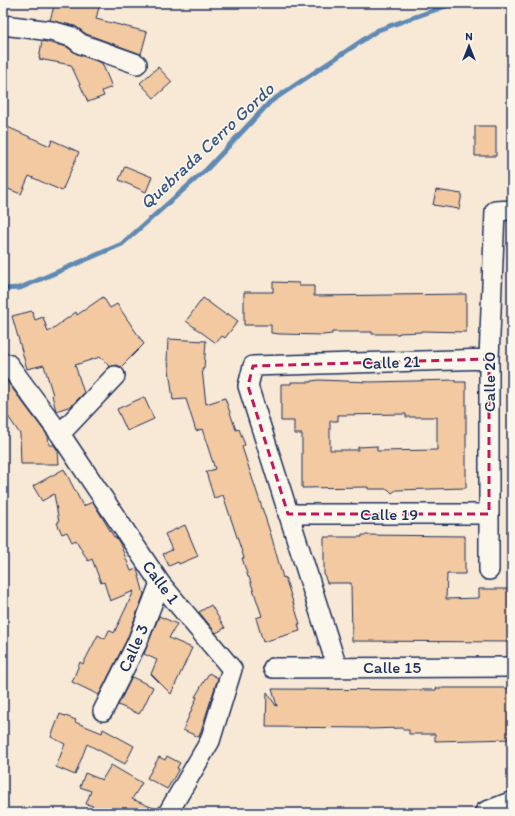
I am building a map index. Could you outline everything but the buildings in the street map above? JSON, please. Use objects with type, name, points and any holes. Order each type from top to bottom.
[{"type":"highway","points":[[486,813],[512,803]]},
{"type":"street","points":[[3,25],[51,31],[72,36],[81,44],[137,64]]},
{"type":"street","name":"Calle 20","points":[[489,570],[489,359],[495,211],[512,210]]},
{"type":"street","name":"Calle 21","points":[[288,514],[248,386],[252,366],[489,359]]},
{"type":"street","name":"Calle 1","points":[[3,362],[8,364],[60,434],[160,583],[232,669],[210,741],[168,813]]},
{"type":"street","points":[[60,434],[115,376]]},
{"type":"street","points":[[288,514],[337,668]]},
{"type":"street","name":"Calle 19","points":[[288,514],[489,514]]},
{"type":"street","name":"Calle 3","points":[[103,711],[137,643],[160,583]]},
{"type":"street","name":"Calle 15","points":[[273,668],[512,668]]},
{"type":"highlighted area","points":[[489,359],[489,514],[288,514],[248,386],[253,366]]},
{"type":"waterway","name":"Quebrada Cerro Gordo","points":[[3,289],[20,288],[122,244],[207,169],[270,102],[378,30],[446,6],[450,3]]}]
